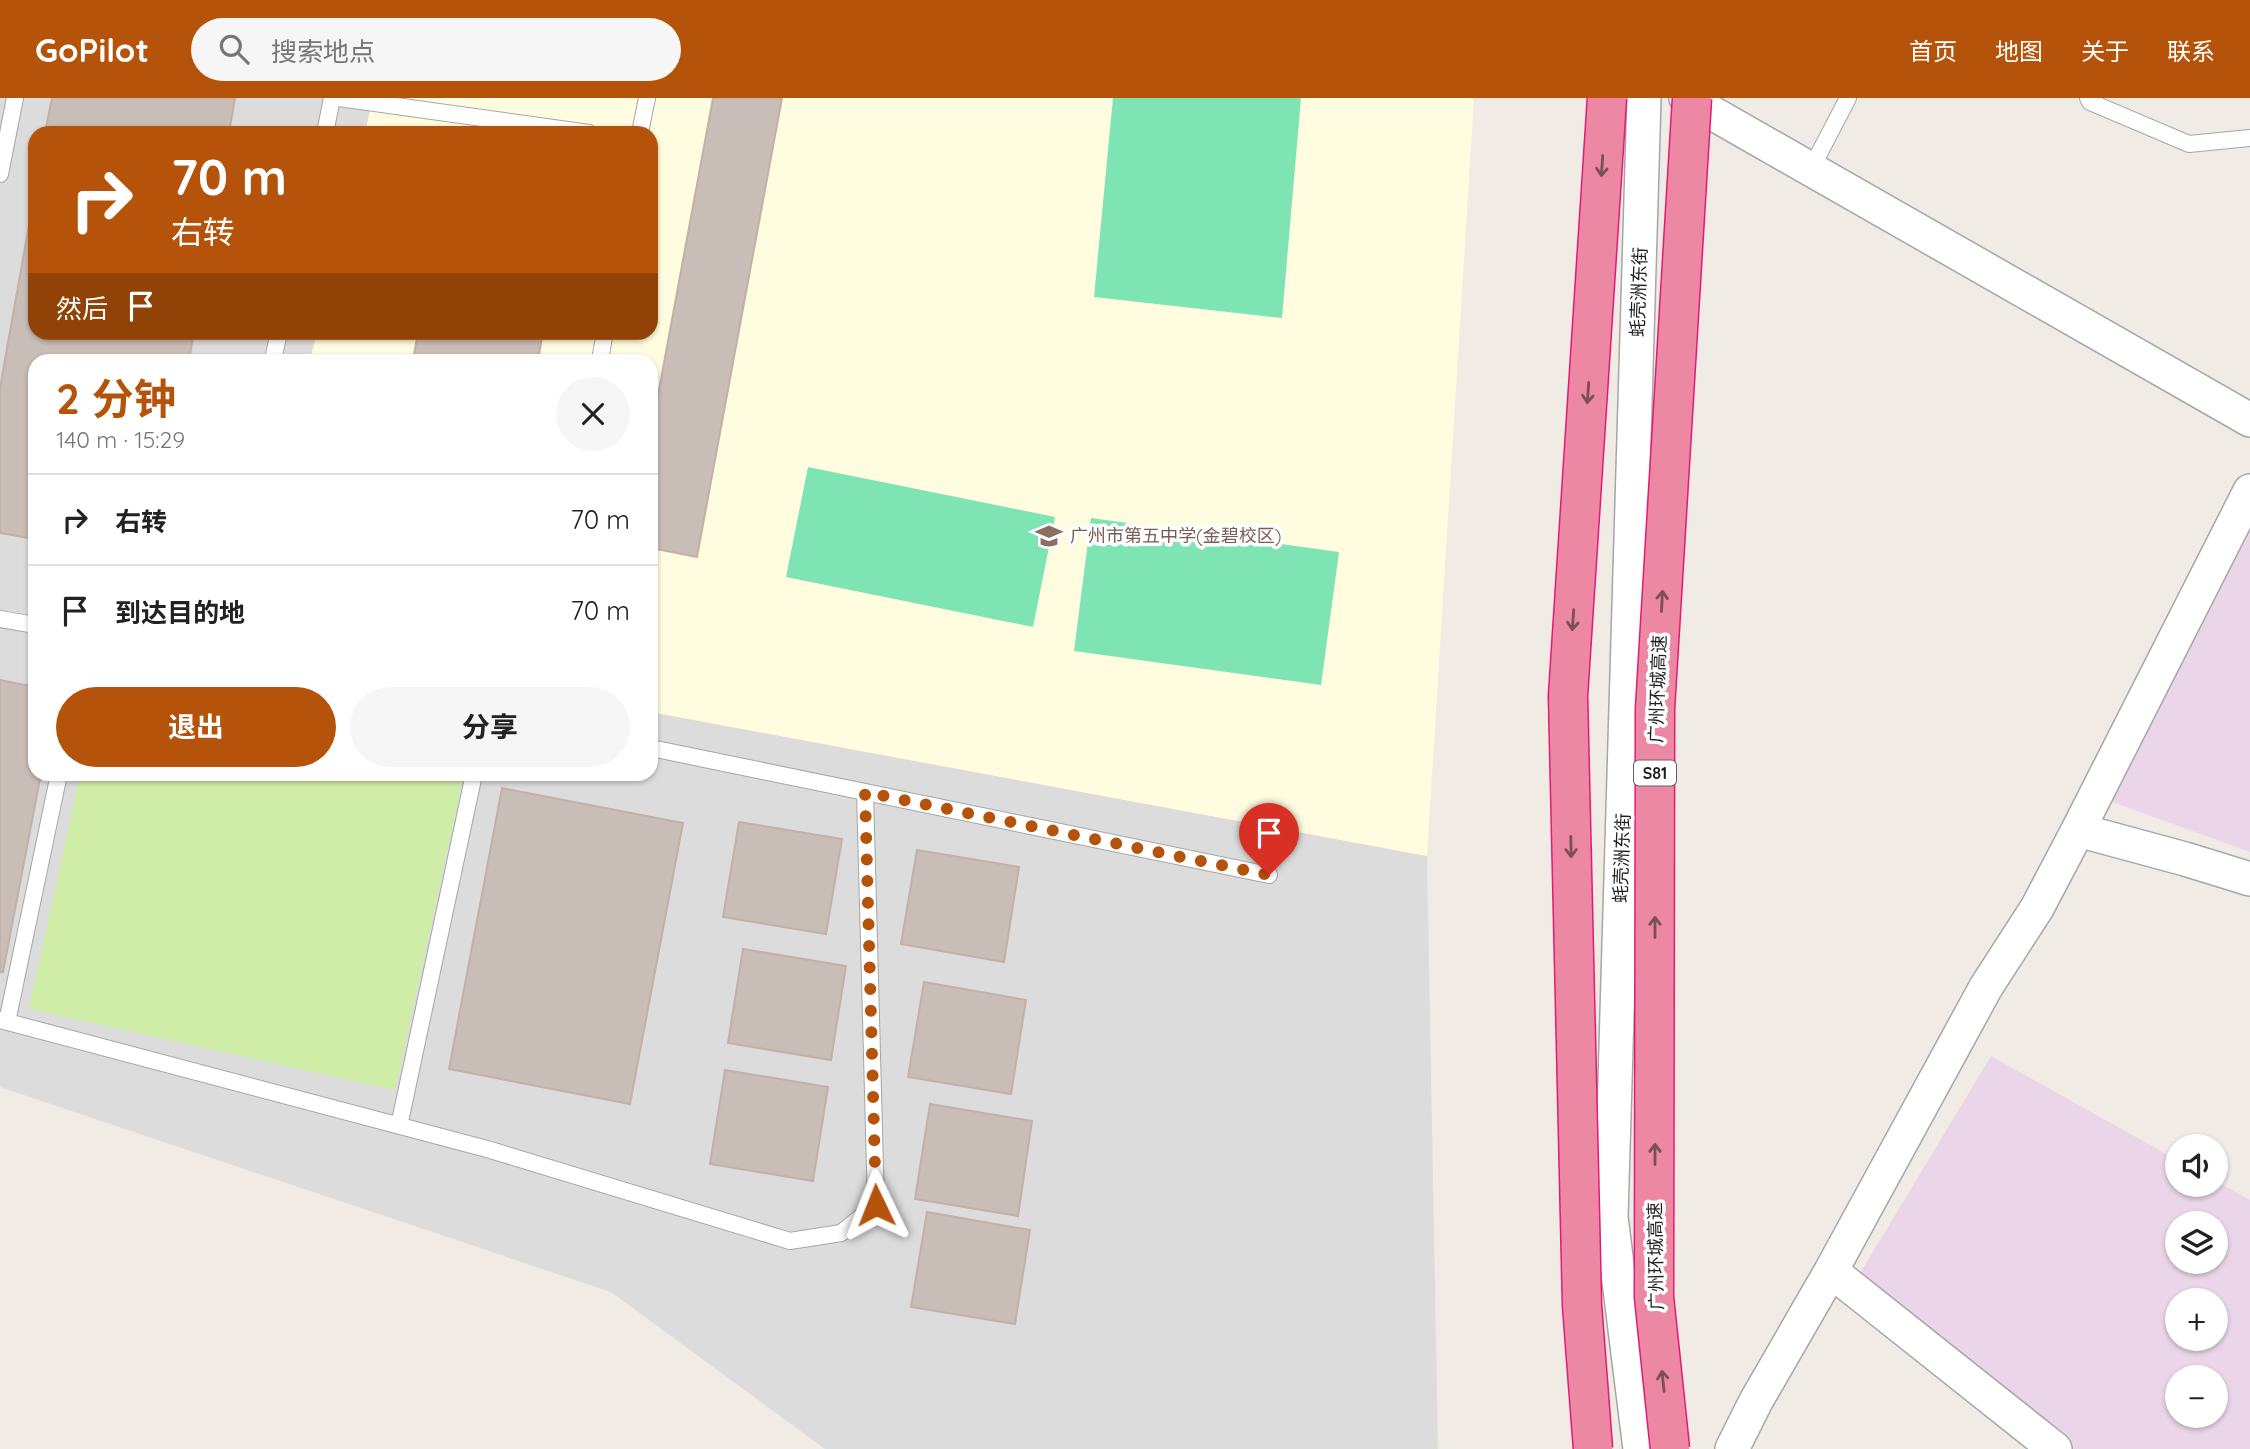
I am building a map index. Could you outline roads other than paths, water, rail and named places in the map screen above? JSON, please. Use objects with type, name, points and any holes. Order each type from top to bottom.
[{"type":"highway","points":[[1593,1449],[1582,1305],[1568,696],[1607,98]]},
{"type":"highway","name":"广州环城高速","points":[[1670,1449],[1654,1297],[1655,709],[1692,98]]},
{"type":"street","name":"蚝壳洲东街","points":[[1640,1449],[1611,1217],[1644,98]]},
{"type":"street","points":[[1686,98],[2250,420]]},
{"type":"street","points":[[1732,1449],[1986,987],[2037,908],[2250,491]]},
{"type":"street","points":[[2078,831],[2250,879]]},
{"type":"street","points":[[1831,1271],[2055,1449]]},
{"type":"lane","points":[[0,174],[15,98]]},
{"type":"lane","points":[[326,126],[332,98]]},
{"type":"lane","points":[[339,98],[539,126]]},
{"type":"lane","points":[[641,126],[647,98]]},
{"type":"lane","points":[[1811,169],[1848,98]]},
{"type":"lane","points":[[2088,98],[2090,102],[2189,144],[2250,138]]},
{"type":"lane","points":[[0,619],[28,624]]},
{"type":"lane","points":[[658,749],[1269,875]]},
{"type":"lane","points":[[56,781],[3,1021],[487,1149],[790,1241],[841,1233],[876,1205],[865,792]]},
{"type":"lane","points":[[400,1126],[473,781]]},
{"type":"place","name":"广州市第五中学(金碧校区)","points":[[1049,536]]}]
